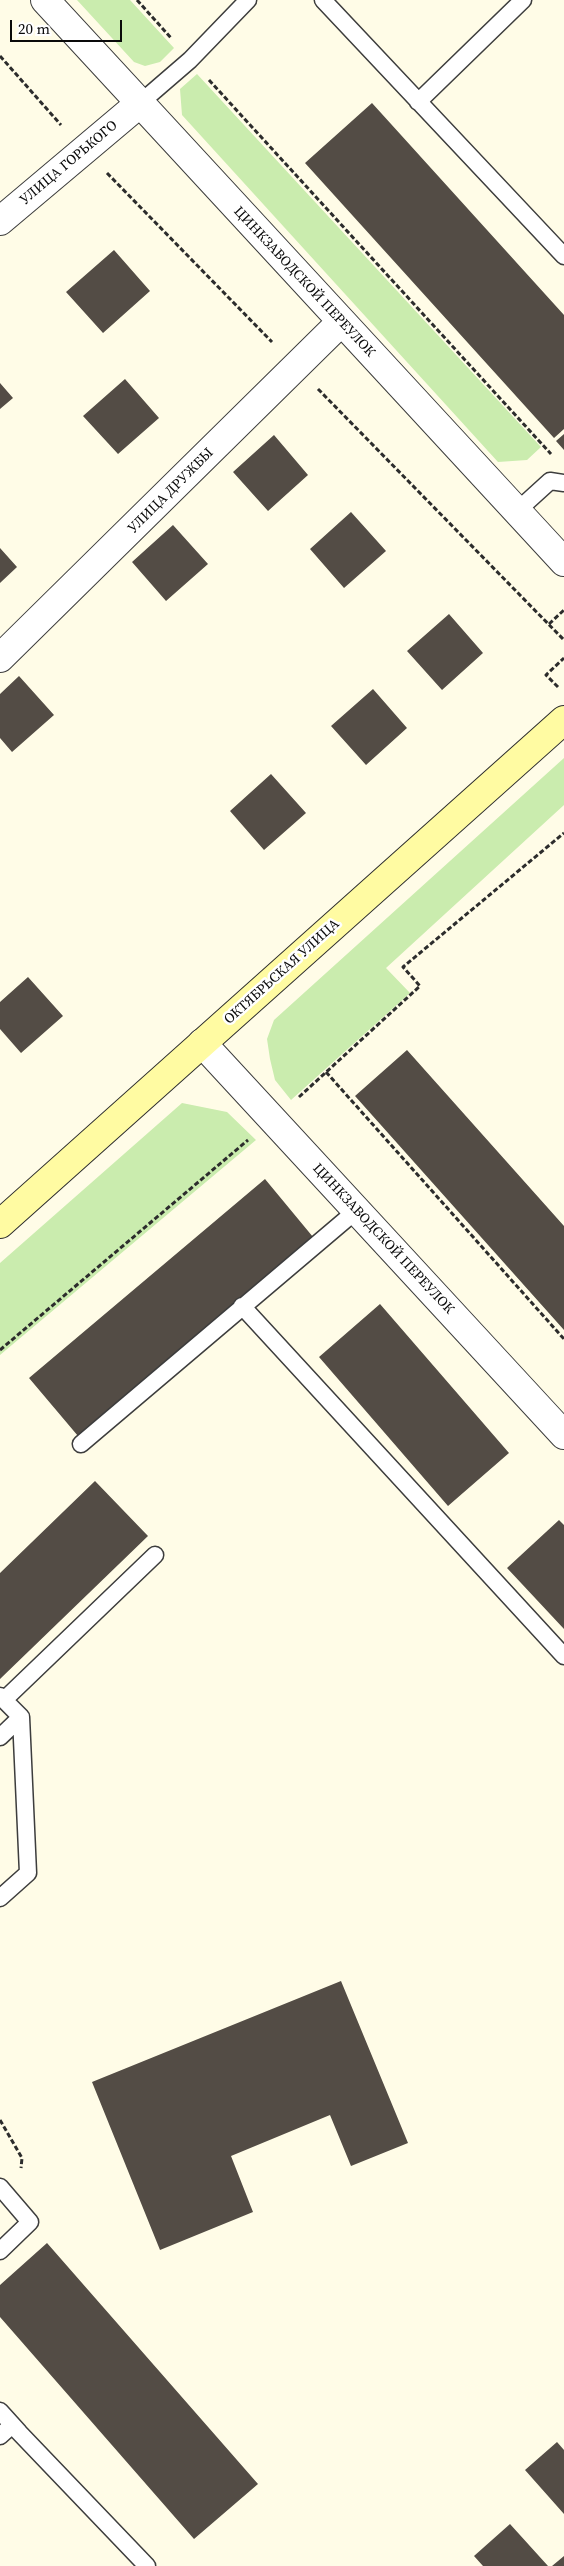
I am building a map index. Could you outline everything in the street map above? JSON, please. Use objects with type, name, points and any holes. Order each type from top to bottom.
[{"type":"street","name":"ЦИНКЗАВОДСКОЙ ПЕРЕУЛОК","points":[[45,0],[139,104],[564,562]]},
{"type":"street","name":"УЛИЦА ГОРЬКОГО","points":[[2,214],[139,104]]},
{"type":"street","name":"УЛИЦА ДРУЖБЫ","points":[[0,658],[341,322]]},
{"type":"street","name":"ОКТЯБРЬСКАЯ УЛИЦА","points":[[0,1224],[564,720]]},
{"type":"street","name":"ЦИНКЗАВОДСКОЙ ПЕРЕУЛОК","points":[[202,1043],[564,1435]]},
{"type":"lane","points":[[139,104],[190,60],[248,0]]},
{"type":"lane","points":[[323,0],[564,256]]},
{"type":"lane","points":[[418,102],[523,0]]},
{"type":"lane","points":[[517,511],[550,481],[564,483]]},
{"type":"lane","points":[[81,1444],[357,1210]]},
{"type":"lane","points":[[242,1306],[564,1656]]},
{"type":"lane","points":[[0,1898],[28,1872],[21,1717],[2,1698],[155,1555]]},
{"type":"lane","points":[[0,1737],[21,1717]]},
{"type":"lane","points":[[0,2187],[30,2222],[0,2251]]},
{"type":"lane","points":[[0,2411],[24,2438]]},
{"type":"lane","points":[[0,2436],[12,2425]]},
{"type":"lane","points":[[12,2425],[147,2566]]},
{"type":"path","points":[[137,0],[557,460]]},
{"type":"path","points":[[549,624],[564,610]]},
{"type":"path","points":[[564,658],[546,674],[564,693]]},
{"type":"path","points":[[326,1072],[564,1339]]},
{"type":"green space","points":[[77,0],[130,0],[174,48],[160,62],[145,66],[134,62]]},
{"type":"green space","points":[[197,74],[541,447],[527,460],[498,462],[182,115],[180,89]]},
{"type":"green space","points":[[564,758],[564,805],[386,968],[410,993],[291,1100],[275,1080],[270,1059],[267,1039],[274,1020]]},
{"type":"green space","points":[[182,1103],[227,1112],[256,1140],[0,1355],[0,1263]]},
{"type":"building","points":[[372,103],[564,315],[564,429],[554,438],[305,163]]},
{"type":"building","points":[[114,250],[150,291],[103,333],[66,292]]},
{"type":"building","points":[[125,379],[159,418],[118,454],[83,416]]},
{"type":"building","points":[[0,383],[13,398],[0,409]]},
{"type":"building","points":[[564,434],[564,450],[556,441]]},
{"type":"building","points":[[274,435],[308,475],[268,511],[233,472]]},
{"type":"building","points":[[351,512],[386,551],[344,588],[310,549]]},
{"type":"building","points":[[173,525],[208,564],[166,601],[132,562]]},
{"type":"building","points":[[0,548],[17,567],[0,583]]},
{"type":"building","points":[[449,614],[483,653],[442,690],[407,651]]},
{"type":"building","points":[[19,676],[54,715],[12,752],[0,738],[0,694]]},
{"type":"building","points":[[373,689],[407,728],[366,765],[331,726]]},
{"type":"building","points":[[271,774],[306,813],[264,850],[230,811]]},
{"type":"building","points":[[28,977],[63,1016],[21,1053],[0,1029],[0,1002]]},
{"type":"building","points":[[407,1050],[564,1226],[564,1330],[355,1096]]},
{"type":"building","points":[[265,1179],[313,1237],[78,1436],[29,1378]]},
{"type":"building","points":[[380,1304],[509,1453],[448,1506],[319,1357]]},
{"type":"building","points":[[95,1481],[148,1536],[0,1679],[0,1573]]},
{"type":"building","points":[[559,1520],[564,1525],[564,1629],[507,1568]]},
{"type":"building","points":[[341,1981],[408,2143],[351,2166],[330,2115],[231,2156],[253,2212],[160,2250],[92,2082]]},
{"type":"building","points":[[47,2243],[258,2484],[194,2539],[0,2317],[0,2285]]},
{"type":"building","points":[[557,2442],[564,2450],[564,2514],[525,2470]]},
{"type":"building","points":[[510,2524],[548,2566],[483,2566],[474,2556]]},
{"type":"building","points":[[564,2556],[564,2566],[552,2566]]}]
